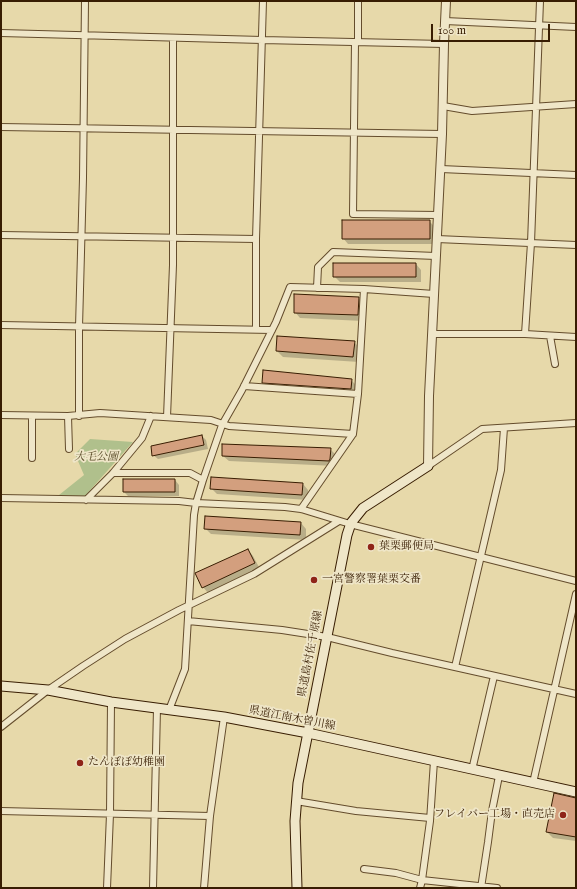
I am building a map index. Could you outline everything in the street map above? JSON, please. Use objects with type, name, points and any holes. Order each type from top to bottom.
[{"type":"main road","name":"県道島村佐千原線","points":[[297,888],[296,801],[301,763],[350,524],[362,508],[428,466]]},
{"type":"main road","name":"県道江南木曽川線","points":[[1,686],[48,690],[111,702],[224,717],[576,792]]},
{"type":"street","points":[[79,416],[79,327],[82,236],[85,1]]},
{"type":"street","points":[[256,329],[256,239],[263,1]]},
{"type":"street","points":[[358,1],[353,214],[438,215]]},
{"type":"street","points":[[428,466],[429,396],[441,170],[446,1]]},
{"type":"street","points":[[525,334],[531,243],[540,1]]},
{"type":"street","points":[[445,21],[576,27]]},
{"type":"street","points":[[1,33],[444,44]]},
{"type":"street","points":[[167,417],[174,265],[173,38]]},
{"type":"street","points":[[443,106],[472,111],[537,108],[576,104]]},
{"type":"street","points":[[1,127],[442,134]]},
{"type":"street","points":[[441,170],[576,175]]},
{"type":"street","points":[[1,235],[256,239]]},
{"type":"street","points":[[437,239],[576,245]]},
{"type":"street","points":[[317,288],[318,267],[333,252],[436,256]]},
{"type":"street","points":[[170,710],[185,669],[194,515],[196,503],[222,425],[244,386],[272,330],[290,287],[364,289],[434,294]]},
{"type":"street","points":[[302,509],[353,434],[358,394],[364,289]]},
{"type":"street","points":[[1,325],[272,330]]},
{"type":"street","points":[[432,334],[525,334],[576,336]]},
{"type":"street","points":[[550,336],[555,364]]},
{"type":"street","points":[[244,386],[358,394]]},
{"type":"street","points":[[1,415],[79,416],[100,413],[211,420],[222,425],[229,426],[353,434]]},
{"type":"street","points":[[32,416],[32,458]]},
{"type":"street","points":[[68,416],[69,449]]},
{"type":"street","points":[[86,500],[113,473],[142,438],[151,416]]},
{"type":"street","points":[[428,466],[482,429],[576,423]]},
{"type":"street","points":[[456,667],[501,470],[504,428]]},
{"type":"street","points":[[113,473],[190,473],[203,480]]},
{"type":"street","points":[[1,498],[179,501],[302,509],[350,524],[576,581]]},
{"type":"street","points":[[1,727],[48,690],[125,639],[189,605],[254,574],[339,521]]},
{"type":"street","points":[[533,783],[576,594]]},
{"type":"street","points":[[188,621],[282,630],[326,636],[392,653],[576,694]]},
{"type":"street","points":[[472,770],[494,676]]},
{"type":"street","points":[[107,888],[110,814],[111,702]]},
{"type":"street","points":[[153,888],[157,708]]},
{"type":"street","points":[[204,888],[210,816],[224,717]]},
{"type":"street","points":[[420,888],[430,818],[434,761]]},
{"type":"street","points":[[481,887],[492,811],[499,776]]},
{"type":"street","points":[[296,801],[356,811],[430,818]]},
{"type":"street","points":[[1,811],[210,816]]},
{"type":"street","points":[[364,869],[396,873],[422,880],[497,888]]},
{"type":"green space","name":"大毛公園","points":[[90,439],[133,442],[84,497],[59,495],[84,475],[75,454]]},
{"type":"building","points":[[342,220],[430,220],[430,239],[342,239]]},
{"type":"building","points":[[333,263],[416,263],[416,277],[333,277]]},
{"type":"building","points":[[294,294],[359,297],[358,315],[294,313]]},
{"type":"building","points":[[277,336],[355,341],[353,357],[276,351]]},
{"type":"building","points":[[263,370],[352,379],[351,389],[262,383]]},
{"type":"building","points":[[202,435],[204,445],[152,456],[151,446]]},
{"type":"building","points":[[222,444],[331,448],[329,461],[222,456]]},
{"type":"building","points":[[211,477],[303,483],[302,495],[210,489]]},
{"type":"building","points":[[123,479],[175,479],[175,492],[123,492]]},
{"type":"building","points":[[205,516],[301,522],[300,535],[204,529]]},
{"type":"building","points":[[248,549],[255,563],[202,588],[195,573]]},
{"type":"building","name":"フレイバー工場・直売店","points":[[554,793],[576,798],[576,837],[546,832]]},
{"type":"place","name":"葉栗郵便局","points":[[371,547]]},
{"type":"place","name":"一宮警察署葉栗交番","points":[[314,580]]},
{"type":"place","name":"たんぽぽ幼稚園","points":[[80,763]]},
{"type":"place","name":"フレイバー工場・直売店","points":[[563,815]]}]
